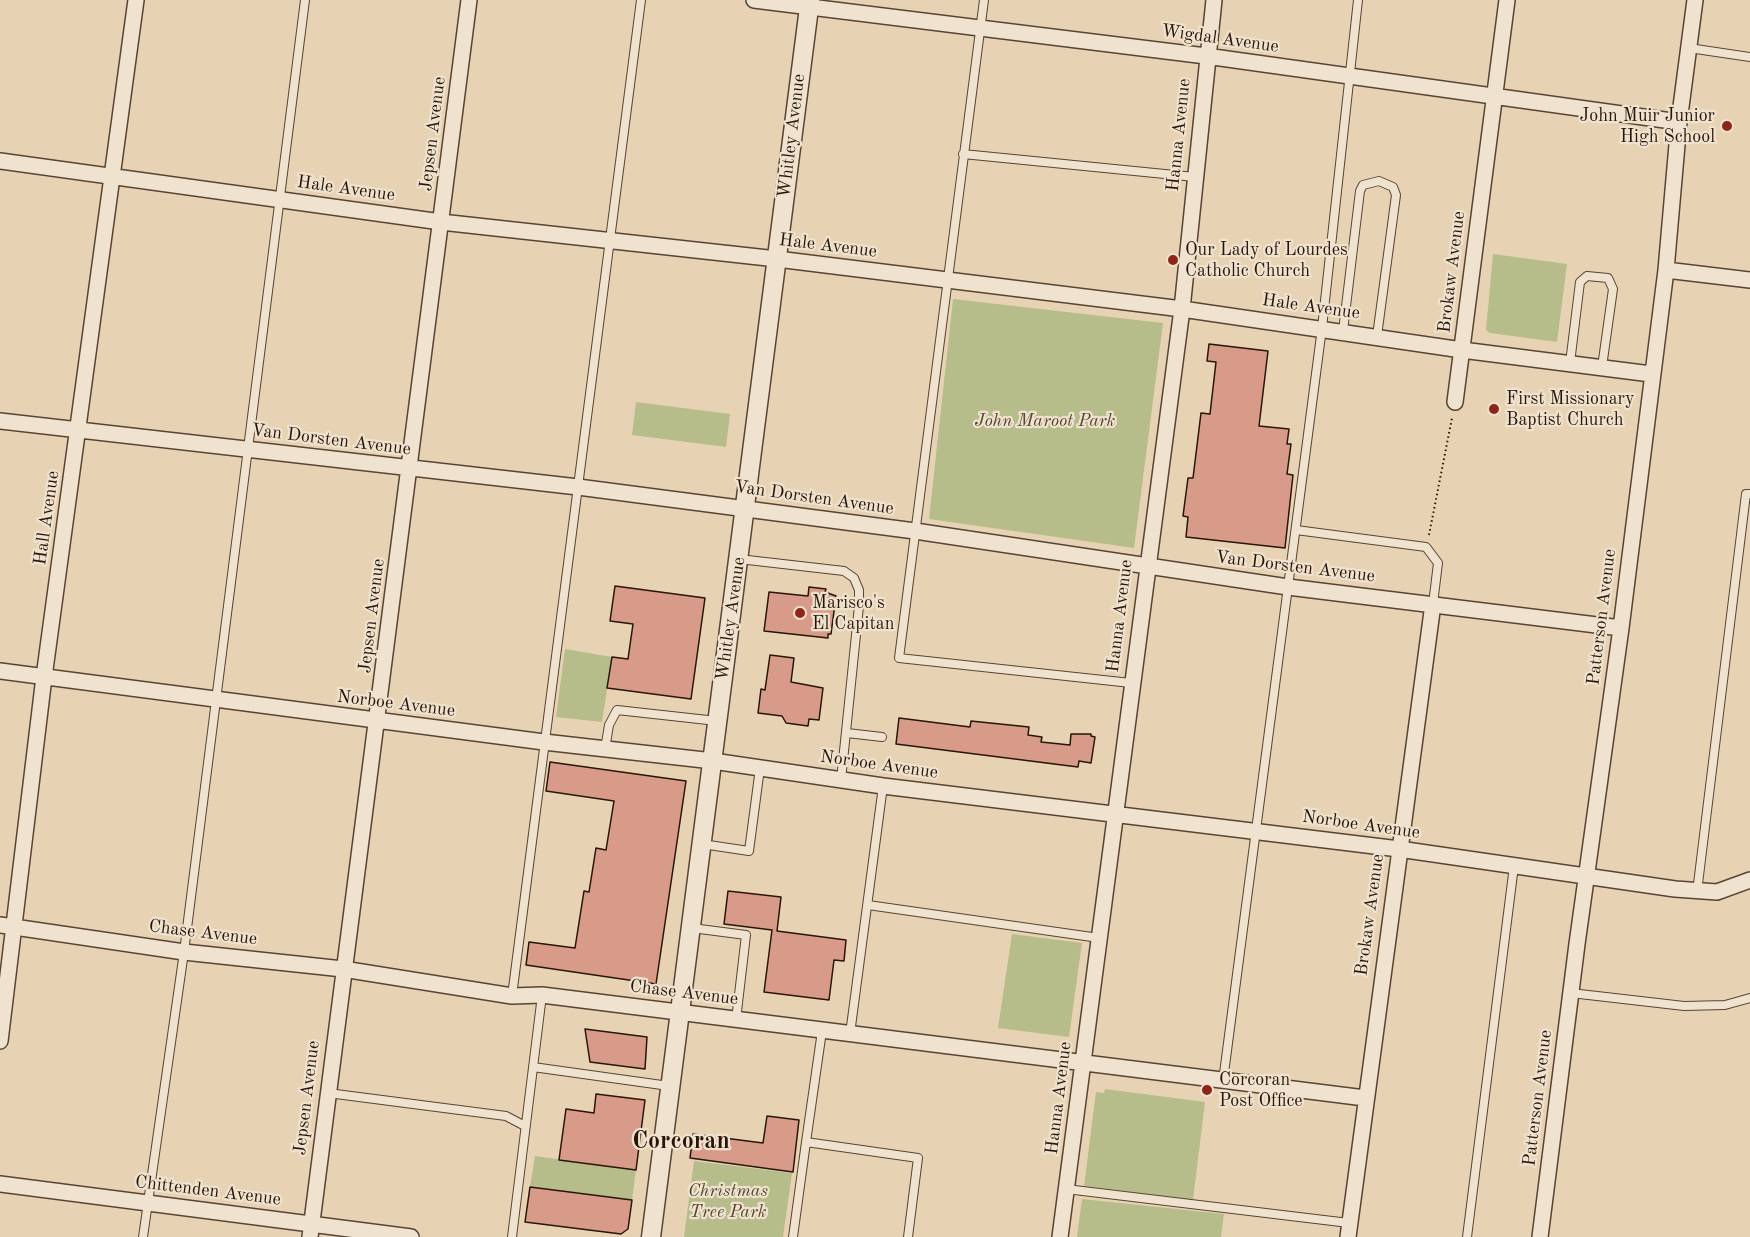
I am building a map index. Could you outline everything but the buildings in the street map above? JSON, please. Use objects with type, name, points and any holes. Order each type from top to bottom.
[{"type":"street","name":"Hall Avenue","points":[[0,1041],[7,926],[45,678],[136,0]]},
{"type":"street","name":"Jepsen Avenue","points":[[310,1231],[343,969],[378,721],[469,0]]},
{"type":"street","name":"Wigdal Avenue","points":[[754,0],[809,3],[980,30],[1206,56],[1679,122]]},
{"type":"street","name":"Hanna Avenue","points":[[1060,1237],[1146,567],[1182,309],[1206,56],[1214,0]]},
{"type":"street","name":"Brokaw Avenue","points":[[1455,402],[1507,0]]},
{"type":"street","name":"Patterson Avenue","points":[[1540,1237],[1666,270],[1679,122],[1695,0]]},
{"type":"street","name":"Whitley Avenue","points":[[651,1237],[809,3]]},
{"type":"street","name":"Hale Avenue","points":[[0,161],[441,222],[777,259],[946,282],[1182,309],[1462,350],[1651,374]]},
{"type":"street","points":[[1666,270],[1750,280]]},
{"type":"street","name":"Van Dorsten Avenue","points":[[0,421],[410,470],[578,487],[915,531],[1288,587],[1621,628]]},
{"type":"street","name":"Brokaw Avenue","points":[[1349,1230],[1432,604]]},
{"type":"street","name":"Norboe Avenue","points":[[0,671],[544,742],[713,761],[883,786],[1399,849],[1697,892],[1717,892],[1750,880]]},
{"type":"street","name":"Chase Avenue","points":[[7,926],[184,952],[343,969],[512,996],[542,994],[850,1035],[1365,1098]]},
{"type":"street","name":"Chittenden Avenue","points":[[0,1184],[148,1203],[310,1231],[411,1237]]},
{"type":"lane","points":[[144,1237],[184,952],[305,0]]},
{"type":"lane","points":[[512,996],[640,0]]},
{"type":"lane","points":[[984,0],[899,658],[1131,683]]},
{"type":"lane","points":[[1223,1081],[1322,328],[1358,0]]},
{"type":"lane","points":[[1689,48],[1750,57]]},
{"type":"lane","points":[[963,154],[1194,177]]},
{"type":"lane","points":[[1343,331],[1360,191],[1363,185],[1379,181],[1393,187],[1396,195],[1377,336]]},
{"type":"lane","points":[[1570,363],[1580,282],[1587,276],[1608,278],[1613,289],[1602,367]]},
{"type":"lane","points":[[1697,892],[1746,494],[1750,494]]},
{"type":"lane","points":[[1296,530],[1426,547]]},
{"type":"lane","name":"Brokaw Avenue","points":[[1426,547],[1438,563],[1432,604]]},
{"type":"lane","points":[[739,559],[844,571],[854,578],[859,590],[859,606],[841,780]]},
{"type":"lane","points":[[605,749],[609,724],[617,710],[717,721]]},
{"type":"lane","points":[[847,733],[882,737]]},
{"type":"lane","points":[[701,844],[749,851],[760,768]]},
{"type":"lane","points":[[850,1035],[883,786]]},
{"type":"lane","points":[[1467,1237],[1514,866]]},
{"type":"lane","points":[[868,905],[1099,938]]},
{"type":"lane","points":[[690,928],[746,935],[736,1020]]},
{"type":"lane","points":[[1570,993],[1684,1006],[1725,1005],[1750,998]]},
{"type":"lane","points":[[512,1237],[542,994]]},
{"type":"lane","points":[[793,1237],[822,1031]]},
{"type":"lane","points":[[533,1067],[669,1086]]},
{"type":"lane","points":[[327,1093],[506,1116],[525,1126]]},
{"type":"lane","points":[[806,1142],[918,1158],[909,1237]]},
{"type":"lane","points":[[1066,1190],[1349,1230]]},
{"type":"path","points":[[1426,547],[1455,402]]},
{"type":"green space","points":[[1493,254],[1567,264],[1557,342],[1490,333],[1486,330]]},
{"type":"green space","name":"John Maroot Park","points":[[953,299],[1163,323],[1134,548],[929,519]]},
{"type":"green space","points":[[636,402],[730,414],[726,447],[632,435]]},
{"type":"green space","points":[[565,649],[612,657],[602,722],[556,717]]},
{"type":"green space","points":[[1012,934],[1082,943],[1069,1037],[998,1028]]},
{"type":"green space","points":[[1105,1089],[1205,1102],[1193,1200],[1084,1186],[1096,1092],[1104,1093]]},
{"type":"green space","points":[[535,1156],[636,1170],[632,1200],[530,1187]]},
{"type":"green space","name":"Christmas Tree Park","points":[[694,1161],[792,1173],[783,1237],[684,1237]]},
{"type":"green space","points":[[1082,1199],[1224,1214],[1221,1237],[1077,1237]]},
{"type":"place","name":"John Muir Junior High School","points":[[1727,126]]},
{"type":"place","name":"Our Lady of Lourdes Catholic Church","points":[[1173,260]]},
{"type":"place","name":"First Missionary Baptist Church","points":[[1494,409]]},
{"type":"place","name":"Marisco's El Capitan","points":[[800,613]]},
{"type":"place","name":"Corcoran Post Office","points":[[1207,1090]]},
{"type":"district","name":"Corcoran","points":[[681,1142]]}]
